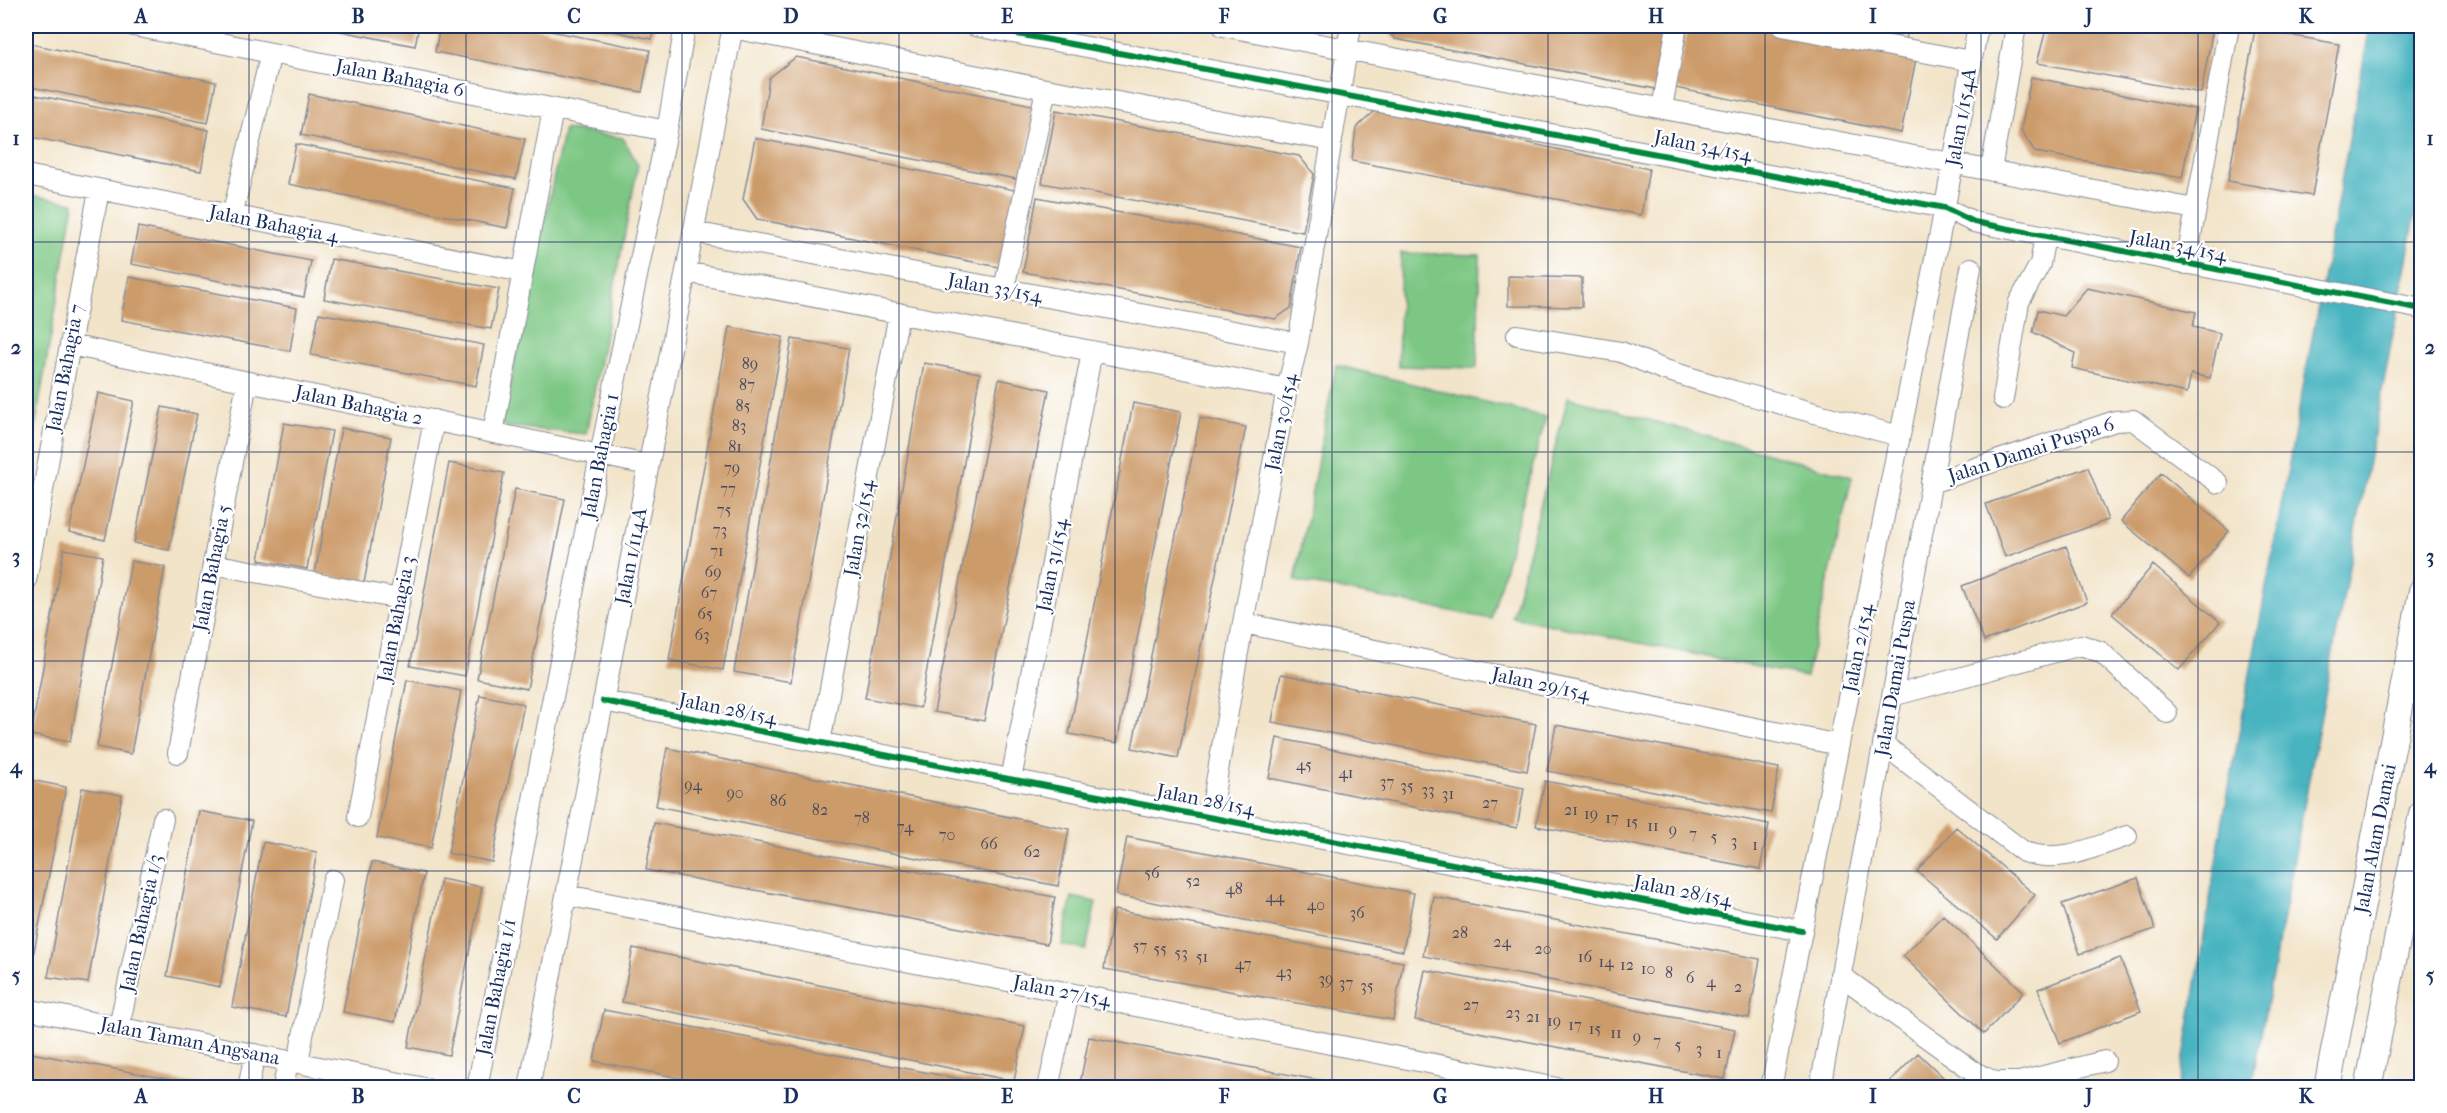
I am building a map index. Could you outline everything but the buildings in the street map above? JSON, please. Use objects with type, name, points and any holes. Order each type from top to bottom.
[{"type":"main road","name":"Jalan Alam Damai","points":[[2326,1088],[2421,591]]},
{"type":"main road","points":[[2368,1088],[2421,814]]},
{"type":"street","name":"Jalan Bahagia 6","points":[[134,26],[667,131]]},
{"type":"street","name":"Jalan Bahagia 1","points":[[516,887],[600,455],[667,131],[685,26]]},
{"type":"street","name":"Jalan 34/154","points":[[975,26],[1945,208],[1974,222],[2421,309]]},
{"type":"street","name":"Jalan 34/154","points":[[1223,26],[2195,209]]},
{"type":"street","name":"Jalan 30/154","points":[[1210,818],[1243,623],[1287,389],[1298,343],[1351,26]]},
{"type":"street","points":[[1662,108],[1677,26]]},
{"type":"street","points":[[1782,26],[1971,61]]},
{"type":"street","name":"Jalan 1/154A","points":[[1945,208],[1978,26]]},
{"type":"street","points":[[1991,170],[2016,26]]},
{"type":"street","points":[[2186,264],[2229,26]]},
{"type":"street","points":[[733,27],[1046,89],[1332,141]]},
{"type":"street","name":"Jalan 1/114A","points":[[529,1088],[733,27]]},
{"type":"street","points":[[232,216],[271,53]]},
{"type":"street","points":[[1004,290],[1046,89]]},
{"type":"street","points":[[493,433],[553,109]]},
{"type":"street","name":"Jalan Bahagia 4","points":[[26,175],[523,272]]},
{"type":"street","name":"Jalan Bahagia 7","points":[[26,581],[33,495],[70,345],[99,190]]},
{"type":"street","name":"Jalan 2/154","points":[[1772,1088],[1945,208]]},
{"type":"street","name":"Jalan 33/154","points":[[693,232],[1298,343]]},
{"type":"street","points":[[2003,399],[2019,302],[2040,264],[2045,236]]},
{"type":"street","name":"Jalan Damai Puspa","points":[[1820,1088],[1971,268]]},
{"type":"street","points":[[686,272],[1287,389]]},
{"type":"street","name":"Jalan 32/154","points":[[820,743],[899,313]]},
{"type":"street","points":[[1517,335],[1621,352],[1662,369],[1734,391],[1899,436]]},
{"type":"street","name":"Jalan Bahagia 2","points":[[70,345],[648,465]]},
{"type":"street","name":"Jalan 31/154","points":[[1011,780],[1092,351]]},
{"type":"street","name":"Jalan Bahagia 5","points":[[177,753],[247,382]]},
{"type":"street","name":"Jalan Bahagia 3","points":[[358,817],[434,420]]},
{"type":"street","name":"Jalan Damai Puspa 6","points":[[1931,483],[2115,421],[2133,420],[2218,483]]},
{"type":"street","points":[[213,564],[400,599]]},
{"type":"street","name":"Jalan 29/154","points":[[1243,623],[1839,745]]},
{"type":"street","points":[[1892,696],[2082,645],[2101,652],[2167,713]]},
{"type":"street","name":"Jalan 28/154","points":[[603,701],[1802,931]]},
{"type":"street","points":[[1883,744],[2024,852],[2040,857],[2066,857],[2127,836]]},
{"type":"street","name":"Jalan Bahagia 1/3","points":[[119,1027],[163,819]]},
{"type":"street","points":[[283,1088],[293,1061],[333,879]]},
{"type":"street","name":"Jalan Bahagia 1/1","points":[[477,1088],[516,887]]},
{"type":"street","name":"Jalan 27/154","points":[[566,895],[1557,1088]]},
{"type":"street","points":[[1840,975],[1972,1071],[1995,1082],[2019,1082],[2104,1060]]},
{"type":"street","points":[[1048,1088],[1070,993]]},
{"type":"street","name":"Jalan Taman Angsana","points":[[26,1009],[293,1061],[382,1083],[425,1088]]},
{"type":"street","points":[[248,1088],[255,1054]]},
{"type":"green space","points":[[564,129],[623,138],[638,165],[586,434],[501,426]]},
{"type":"green space","points":[[26,194],[74,203],[27,473],[26,473]]},
{"type":"green space","points":[[1401,253],[1480,255],[1477,368],[1398,366]]},
{"type":"green space","points":[[1336,365],[1546,417],[1491,619],[1295,581]]},
{"type":"green space","points":[[1568,397],[1852,477],[1806,677],[1512,617]]},
{"type":"green space","points":[[1072,897],[1096,902],[1086,950],[1062,945]]},
{"type":"water","points":[[2370,26],[2421,26],[2421,185],[2251,1087],[2179,1088],[2221,831]]},
{"type":"cycle path","points":[[975,26],[1945,208],[1974,222],[2422,309]]},
{"type":"cycle path","points":[[603,701],[1802,931]]}]
